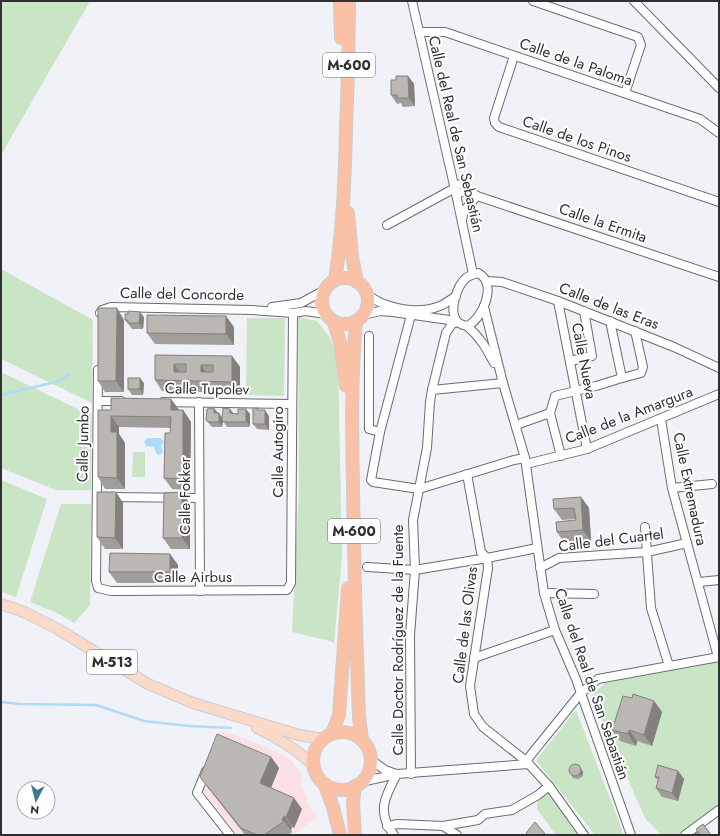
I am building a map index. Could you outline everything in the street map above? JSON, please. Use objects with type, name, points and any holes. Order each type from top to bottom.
[{"type":"highway","points":[[340,1],[342,82],[346,129]]},
{"type":"highway","name":"M-600","points":[[335,280],[339,254],[345,174],[349,1]]},
{"type":"highway","name":"M-600","points":[[345,174],[352,256],[358,282],[365,290],[367,295],[367,308],[360,318],[352,377],[359,717],[362,740],[366,746],[370,759]]},
{"type":"highway","points":[[358,282],[342,278],[335,280],[328,285],[321,299],[325,314],[334,322],[349,324],[360,318]]},
{"type":"highway","name":"M-600","points":[[313,765],[315,750],[328,736],[339,715],[348,584],[350,540],[348,417],[346,384],[340,343],[334,322]]},
{"type":"highway","points":[[328,736],[342,732],[353,734],[362,740]]},
{"type":"highway","points":[[355,835],[353,802],[358,784],[368,771],[370,759]]},
{"type":"highway","points":[[313,765],[315,772],[324,784],[333,807],[340,835]]},
{"type":"highway","points":[[324,784],[334,788],[344,789],[358,784]]},
{"type":"main road","name":"M-513","points":[[1,604],[24,612],[56,628],[148,684],[193,703],[299,735],[328,736]]},
{"type":"main road","name":"M-513","points":[[226,713],[279,738],[298,751],[313,765]]},
{"type":"street","name":"Calle del Real de San Sebastián","points":[[412,1],[462,221],[472,274]]},
{"type":"street","points":[[533,1],[638,37],[641,45],[625,93]]},
{"type":"street","points":[[634,1],[719,88]]},
{"type":"street","name":"Calle de la Paloma","points":[[419,32],[445,32],[700,119],[719,133]]},
{"type":"street","name":"Calle de los Pinos","points":[[514,56],[494,118],[495,124],[499,127],[719,202]]},
{"type":"street","name":"Calle la Ermita","points":[[451,172],[462,184],[475,194]]},
{"type":"street","points":[[387,225],[456,194],[457,185],[462,184]]},
{"type":"street","name":"Calle la Ermita","points":[[456,194],[465,191],[475,194],[719,277]]},
{"type":"street","points":[[462,221],[464,211],[475,194]]},
{"type":"street","name":"Calle de las Eras","points":[[472,274],[478,273],[487,280],[502,282],[558,301],[674,346],[719,368]]},
{"type":"street","points":[[457,321],[454,308],[456,296],[464,281],[472,274]]},
{"type":"street","points":[[360,318],[380,311],[457,321],[467,326],[474,322],[484,307],[488,289],[487,280]]},
{"type":"street","name":"Calle del Concorde","points":[[252,310],[301,303],[324,291]]},
{"type":"street","points":[[367,295],[384,304],[418,310],[435,308],[456,296]]},
{"type":"street","name":"Calle Nueva","points":[[558,301],[587,449]]},
{"type":"street","name":"Calle del Concorde","points":[[99,324],[99,316],[102,310],[111,307],[252,310],[293,313],[306,311],[325,314]]},
{"type":"street","name":"Calle del Real de San Sebastián","points":[[484,307],[502,380],[525,461],[544,593],[555,630],[631,835]]},
{"type":"street","points":[[570,361],[592,356],[584,311]]},
{"type":"street","name":"Calle Autogiro","points":[[287,590],[291,582],[293,313]]},
{"type":"street","points":[[369,336],[368,429],[380,432],[411,315]]},
{"type":"street","name":"Calle Doctor Rodríguez de la Fuente","points":[[411,774],[410,635],[415,570],[413,520],[427,448],[432,390],[446,332],[452,324],[457,321]]},
{"type":"street","points":[[610,322],[622,378]]},
{"type":"street","name":"Calle del Real de San Sebastián","points":[[467,326],[484,343],[502,380]]},
{"type":"street","points":[[561,456],[550,413],[555,396],[641,373],[643,367],[635,331]]},
{"type":"street","name":"Calle Jumbo","points":[[98,362],[96,581],[98,588]]},
{"type":"street","points":[[432,390],[502,380]]},
{"type":"street","name":"Calle de la Amargura","points":[[380,432],[370,480],[373,482],[419,489],[514,460],[525,461],[561,456],[587,449],[719,394]]},
{"type":"street","points":[[98,401],[132,401]]},
{"type":"street","name":"Calle Tupolev","points":[[155,402],[292,404]]},
{"type":"street","name":"Calle Fokker","points":[[199,402],[200,591]]},
{"type":"street","points":[[516,425],[550,413]]},
{"type":"street","name":"Calle Extremadura","points":[[661,419],[672,488],[719,657]]},
{"type":"street","name":"Calle de las Olivas","points":[[467,474],[481,552],[487,558],[488,568],[470,686],[474,714],[483,727],[527,762],[549,786],[584,835]]},
{"type":"street","points":[[672,488],[712,484]]},
{"type":"street","points":[[97,497],[199,498]]},
{"type":"street","points":[[645,527],[651,608],[669,666]]},
{"type":"street","name":"Calle del Cuartel","points":[[540,568],[559,558],[647,552],[687,543]]},
{"type":"street","points":[[367,567],[415,570],[537,548]]},
{"type":"street","points":[[699,582],[719,580]]},
{"type":"street","name":"Calle Airbus","points":[[98,588],[111,591],[287,590]]},
{"type":"street","points":[[544,593],[594,594]]},
{"type":"street","points":[[474,658],[555,630]]},
{"type":"street","points":[[358,784],[397,774],[411,774],[527,762],[580,694],[598,679],[719,657]]},
{"type":"street","points":[[370,759],[385,770],[397,774]]},
{"type":"street","points":[[209,765],[197,793],[230,835]]},
{"type":"street","points":[[394,835],[387,826],[383,810],[386,793],[397,774]]},
{"type":"street","points":[[387,826],[398,824],[443,826],[478,820],[485,814],[512,810],[538,795],[549,786]]},
{"type":"street","points":[[685,835],[719,810]]},
{"type":"street","points":[[443,826],[457,835]]},
{"type":"shaded area","points":[[220,730],[252,741],[290,759],[303,777],[301,782],[310,808],[317,817],[293,835],[237,835],[197,784]]},
{"type":"green space","points":[[4,1],[90,1],[1,155],[1,5]]},
{"type":"green space","points":[[1,269],[93,320],[92,403],[1,359]]},
{"type":"green space","points":[[298,317],[317,321],[329,336],[338,359],[342,558],[334,643],[292,632],[299,490]]},
{"type":"green space","points":[[247,318],[285,318],[284,396],[246,395]]},
{"type":"green space","points":[[1,372],[92,415],[91,490],[56,490],[1,468]]},
{"type":"green space","points":[[133,452],[145,452],[145,477],[132,477]]},
{"type":"green space","points":[[1,480],[47,499],[16,597],[1,592]]},
{"type":"green space","points":[[61,504],[91,504],[90,605],[74,623],[57,613],[30,602]]},
{"type":"green space","points":[[719,662],[719,806],[678,835],[661,835],[645,818],[591,696],[605,683]]},
{"type":"green space","points":[[576,710],[623,835],[595,835],[536,760]]},
{"type":"green space","points":[[549,786],[584,835],[556,835],[537,809],[538,795]]},
{"type":"water","points":[[147,438],[162,439],[164,442],[161,446],[163,451],[162,454],[158,455],[154,447],[146,446],[144,442]]},
{"type":"building","points":[[396,76],[408,76],[409,98],[397,98],[397,95],[391,95],[391,80],[396,80]]},
{"type":"building","points":[[98,308],[117,308],[116,381],[98,381]]},
{"type":"building","points":[[128,311],[140,312],[139,323],[128,323],[128,320],[125,320],[125,314],[128,314]]},
{"type":"building","points":[[147,315],[226,316],[226,334],[147,333]]},
{"type":"building","points":[[155,355],[232,356],[232,382],[155,380]],"holes":[[[174,364],[186,364],[186,372],[174,372]],[[201,365],[213,365],[213,372],[201,372]]]},
{"type":"building","points":[[128,378],[140,378],[140,389],[128,389]]},
{"type":"building","points":[[111,398],[171,399],[171,410],[183,410],[183,479],[164,478],[165,433],[170,433],[171,417],[111,416],[111,432],[117,432],[117,478],[98,477],[98,410],[111,410]]},
{"type":"building","points":[[214,408],[214,413],[219,413],[219,422],[208,422],[206,420],[207,409]]},
{"type":"building","points":[[223,408],[230,409],[230,413],[238,414],[238,409],[246,409],[246,421],[223,422]]},
{"type":"building","points":[[253,408],[258,408],[257,410],[265,410],[265,424],[253,424]]},
{"type":"building","points":[[97,492],[116,492],[115,538],[97,537]]},
{"type":"building","points":[[182,492],[182,538],[163,538],[164,493]]},
{"type":"building","points":[[581,497],[583,530],[557,532],[556,522],[576,520],[574,508],[554,509],[553,499]]},
{"type":"building","points":[[110,553],[170,554],[170,572],[109,572]]},
{"type":"building","points":[[633,694],[654,701],[644,735],[629,730],[628,734],[612,730],[623,696],[632,698]]},
{"type":"building","points":[[217,734],[271,757],[260,783],[294,798],[286,817],[284,816],[282,820],[284,821],[264,835],[257,835],[241,828],[200,777]]},
{"type":"building","points":[[573,764],[577,764],[581,770],[577,776],[573,776],[569,772],[569,768]]},
{"type":"building","points":[[658,765],[678,771],[672,793],[656,788],[659,777],[655,777]]},
{"type":"building","points":[[535,822],[546,835],[528,835],[526,833]]},
{"type":"building","points":[[703,824],[711,835],[700,835],[696,829]]},
{"type":"waterway","points":[[1,395],[60,381],[70,374]]},
{"type":"waterway","points":[[1,702],[20,704],[96,705],[144,721],[189,726],[231,728]]}]
